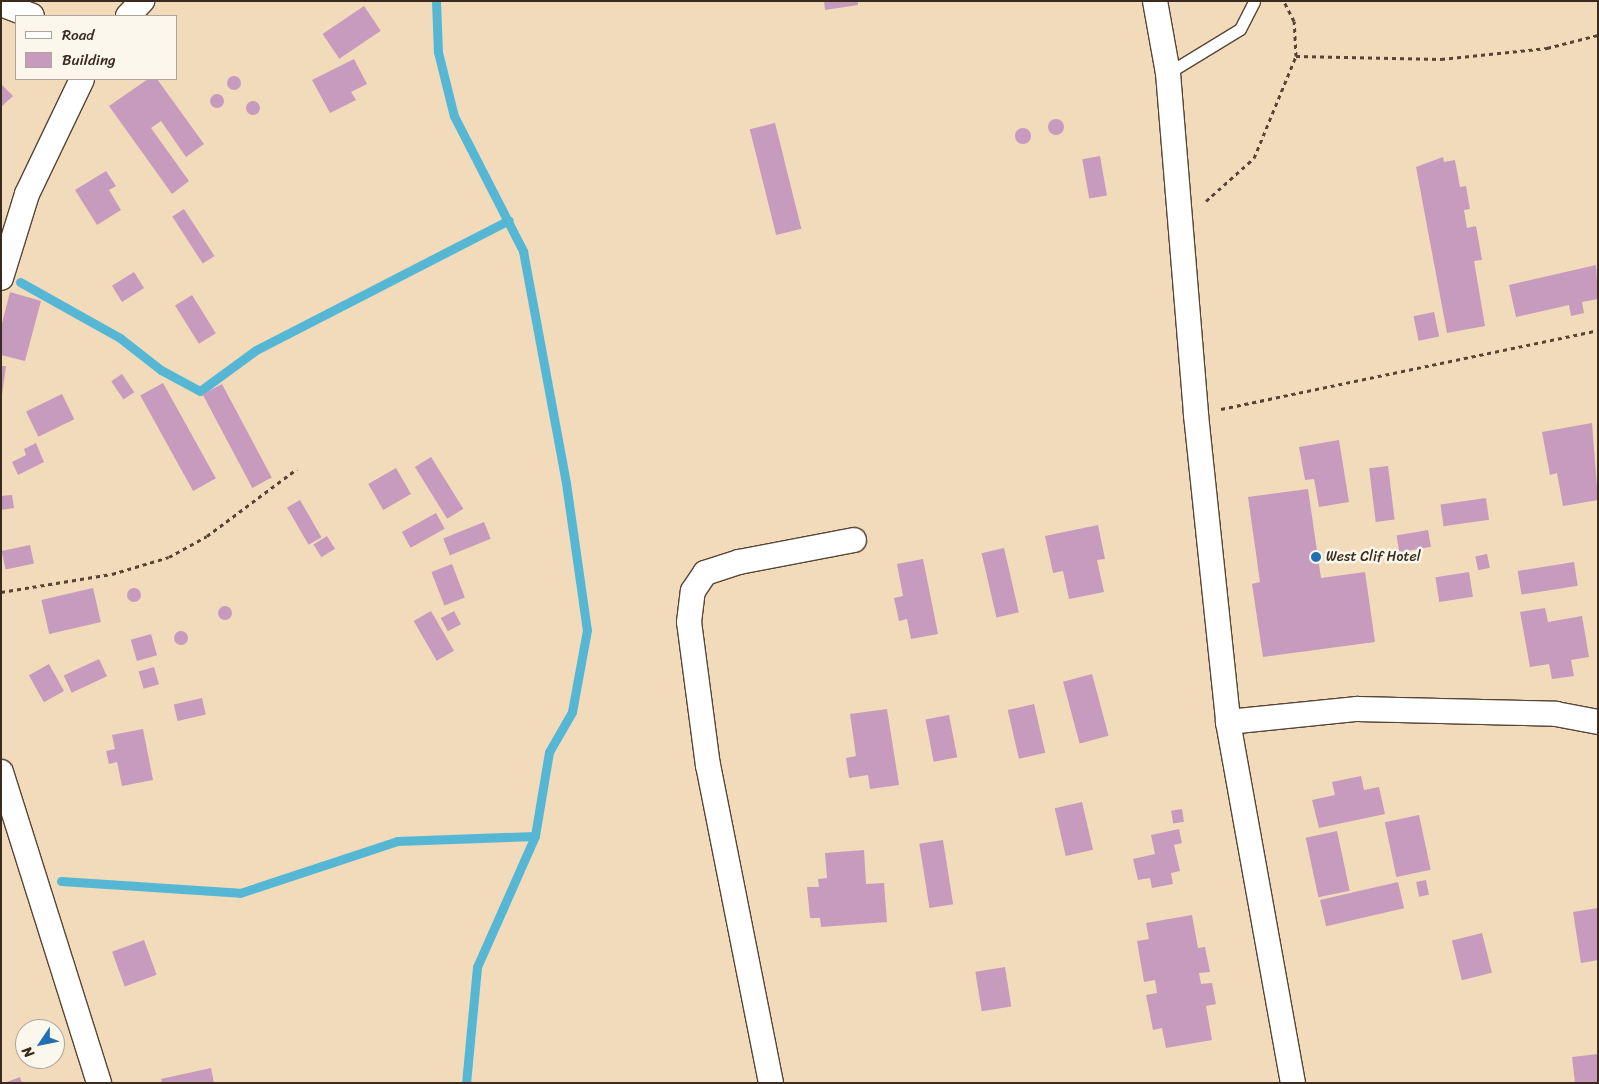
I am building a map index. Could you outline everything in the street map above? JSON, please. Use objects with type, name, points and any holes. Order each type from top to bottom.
[{"type":"street","points":[[129,15],[142,1]]},
{"type":"street","points":[[1154,1],[1168,73],[1182,223],[1196,415],[1228,722],[1293,1083]]},
{"type":"street","points":[[1,4],[29,15]]},
{"type":"street","points":[[1,278],[7,233],[82,80]]},
{"type":"street","points":[[771,1083],[708,766],[689,622],[692,591],[706,573],[739,562],[854,540]]},
{"type":"street","points":[[1228,722],[1357,709],[1556,714],[1598,722]]},
{"type":"street","points":[[1,772],[99,1083]]},
{"type":"lane","points":[[1168,73],[1240,29],[1254,1]]},
{"type":"path","points":[[1182,223],[1254,158],[1296,56],[1294,21],[1284,1]]},
{"type":"path","points":[[1296,56],[1441,59],[1547,48],[1598,35]]},
{"type":"path","points":[[1196,415],[1598,330]]},
{"type":"path","points":[[1,592],[112,574],[169,557],[207,536],[297,469]]},
{"type":"building","points":[[824,1],[858,1],[858,5],[825,10]]},
{"type":"building","points":[[364,6],[381,31],[339,59],[323,34]]},
{"type":"building","points":[[354,59],[367,84],[351,92],[356,100],[330,113],[312,80]]},
{"type":"building","points":[[231,76],[237,76],[241,83],[237,90],[231,90],[227,86],[227,80]]},
{"type":"building","points":[[147,80],[158,80],[204,144],[186,157],[161,121],[151,128],[189,181],[172,194],[109,106]]},
{"type":"building","points":[[1,84],[13,96],[1,107]]},
{"type":"building","points":[[214,94],[220,94],[224,101],[220,108],[214,108],[210,104],[210,98]]},
{"type":"building","points":[[250,101],[256,101],[260,108],[256,115],[250,115],[246,111],[246,105]]},
{"type":"building","points":[[1056,119],[1064,127],[1056,135],[1048,127]]},
{"type":"building","points":[[775,123],[801,229],[776,235],[750,129]]},
{"type":"building","points":[[1023,128],[1031,136],[1023,144],[1015,136]]},
{"type":"building","points":[[1100,156],[1107,195],[1089,199],[1082,159]]},
{"type":"building","points":[[1443,157],[1444,162],[1455,160],[1460,187],[1466,186],[1470,209],[1464,210],[1467,228],[1476,226],[1482,260],[1474,261],[1485,326],[1447,333],[1416,167]]},
{"type":"building","points":[[106,171],[116,186],[109,190],[121,210],[97,225],[75,190]]},
{"type":"building","points":[[184,209],[214,256],[203,264],[172,217]]},
{"type":"building","points":[[1596,265],[1598,299],[1582,302],[1584,313],[1571,316],[1569,305],[1516,317],[1509,285]]},
{"type":"building","points":[[134,272],[144,288],[122,302],[112,286]]},
{"type":"building","points":[[10,292],[41,301],[25,361],[1,355],[1,327]]},
{"type":"building","points":[[192,295],[216,333],[199,344],[175,306]]},
{"type":"building","points":[[1434,312],[1439,336],[1419,341],[1413,316]]},
{"type":"building","points":[[1,366],[6,366],[2,395],[1,394]]},
{"type":"building","points":[[122,374],[134,392],[124,400],[111,381]]},
{"type":"building","points":[[163,383],[216,478],[193,491],[140,396]]},
{"type":"building","points":[[222,384],[272,478],[252,488],[203,394]]},
{"type":"building","points":[[62,394],[74,419],[38,437],[26,412]]},
{"type":"building","points":[[1592,423],[1598,500],[1563,506],[1557,473],[1550,475],[1542,432]]},
{"type":"building","points":[[1339,440],[1349,502],[1319,507],[1314,479],[1305,480],[1299,447]]},
{"type":"building","points":[[36,443],[44,462],[18,475],[12,462],[26,455],[24,449]]},
{"type":"building","points":[[431,457],[463,509],[447,519],[415,467]]},
{"type":"building","points":[[1388,466],[1395,520],[1376,522],[1369,468]]},
{"type":"building","points":[[396,468],[411,494],[383,510],[368,484]]},
{"type":"building","points":[[1308,489],[1321,578],[1365,572],[1375,642],[1263,657],[1252,584],[1260,582],[1248,497]]},
{"type":"building","points":[[12,495],[14,508],[1,510],[1,496]]},
{"type":"building","points":[[1486,498],[1489,520],[1444,526],[1440,504]]},
{"type":"building","points":[[300,500],[322,537],[309,545],[287,507]]},
{"type":"building","points":[[436,513],[445,529],[411,548],[402,532]]},
{"type":"building","points":[[484,522],[491,539],[450,555],[443,538]]},
{"type":"building","points":[[1098,525],[1105,559],[1097,560],[1104,592],[1069,599],[1063,571],[1053,573],[1045,536]]},
{"type":"building","points":[[1428,530],[1431,547],[1399,552],[1396,536]]},
{"type":"building","points":[[327,536],[335,549],[321,557],[313,544]]},
{"type":"building","points":[[30,545],[34,564],[6,570],[2,551]]},
{"type":"building","points":[[1004,548],[1019,612],[996,617],[982,553]]},
{"type":"building","points":[[1487,554],[1490,568],[1478,570],[1475,556]]},
{"type":"building","points":[[923,559],[938,634],[911,639],[907,619],[899,621],[894,598],[903,596],[897,564]]},
{"type":"building","points":[[1574,562],[1578,586],[1521,595],[1518,571]]},
{"type":"building","points":[[452,564],[465,598],[444,605],[431,572]]},
{"type":"building","points":[[1469,572],[1473,597],[1439,602],[1435,577]]},
{"type":"building","points":[[93,588],[101,622],[49,634],[41,600]]},
{"type":"building","points":[[131,588],[137,588],[141,595],[137,602],[131,602],[127,598],[127,592]]},
{"type":"building","points":[[222,606],[228,606],[232,613],[228,620],[222,620],[218,616],[218,610]]},
{"type":"building","points":[[1545,608],[1548,622],[1582,616],[1589,657],[1571,660],[1574,676],[1552,679],[1549,664],[1530,667],[1520,612]]},
{"type":"building","points":[[431,611],[454,651],[437,661],[414,621]]},
{"type":"building","points":[[454,611],[461,624],[448,631],[441,618]]},
{"type":"building","points":[[178,631],[184,631],[188,638],[184,645],[178,645],[174,641],[174,635]]},
{"type":"building","points":[[151,634],[157,655],[137,661],[131,640]]},
{"type":"building","points":[[99,659],[107,676],[72,693],[64,675]]},
{"type":"building","points":[[49,664],[64,691],[44,702],[29,675]]},
{"type":"building","points":[[154,667],[159,684],[144,689],[139,671]]},
{"type":"building","points":[[1092,674],[1109,736],[1080,744],[1063,682]]},
{"type":"building","points":[[202,698],[206,715],[178,721],[174,705]]},
{"type":"building","points":[[1034,704],[1045,753],[1019,759],[1008,710]]},
{"type":"building","points":[[887,709],[899,785],[870,789],[868,775],[849,778],[846,758],[856,756],[850,714]]},
{"type":"building","points":[[949,715],[957,757],[934,762],[925,720]]},
{"type":"building","points":[[143,729],[153,780],[122,786],[117,762],[109,764],[106,751],[115,749],[112,735]]},
{"type":"building","points":[[1361,776],[1364,790],[1379,787],[1385,814],[1319,828],[1312,800],[1335,795],[1332,782]]},
{"type":"building","points":[[1082,802],[1093,850],[1066,856],[1055,808]]},
{"type":"building","points":[[1182,809],[1184,822],[1173,824],[1171,811]]},
{"type":"building","points":[[1419,815],[1431,870],[1396,877],[1385,822]]},
{"type":"building","points":[[1179,829],[1182,843],[1174,845],[1180,871],[1171,873],[1173,884],[1152,888],[1150,878],[1138,880],[1133,859],[1155,854],[1151,835]]},
{"type":"building","points":[[1337,831],[1350,891],[1318,897],[1306,838]]},
{"type":"building","points":[[943,840],[953,904],[929,908],[919,844]]},
{"type":"building","points":[[864,850],[866,884],[884,883],[887,922],[821,927],[820,918],[810,918],[807,887],[819,887],[818,879],[827,878],[825,853]]},
{"type":"building","points":[[1426,880],[1429,895],[1419,897],[1416,882]]},
{"type":"building","points":[[1398,882],[1404,908],[1326,926],[1320,900]]},
{"type":"building","points":[[1598,908],[1598,960],[1581,963],[1573,912]]},
{"type":"building","points":[[1192,915],[1198,948],[1205,947],[1210,972],[1199,973],[1201,984],[1212,983],[1216,1004],[1206,1006],[1212,1040],[1166,1048],[1162,1028],[1153,1030],[1146,995],[1157,993],[1155,980],[1144,982],[1137,941],[1149,939],[1146,923]]},
{"type":"building","points":[[1482,933],[1492,973],[1462,980],[1452,940]]},
{"type":"building","points":[[144,940],[157,975],[125,986],[112,952]]},
{"type":"building","points":[[1005,967],[1011,1007],[982,1011],[975,972]]},
{"type":"building","points":[[1598,1054],[1598,1083],[1575,1083],[1572,1057]]},
{"type":"building","points":[[211,1068],[214,1083],[162,1083],[161,1079]]},
{"type":"building","points":[[20,1077],[22,1083],[4,1083]]},
{"type":"waterway","points":[[436,1],[438,52],[454,116],[523,251],[566,483],[587,630],[572,712],[549,752],[535,836],[477,967],[466,1083]]},
{"type":"waterway","points":[[20,282],[120,338],[161,370],[200,391],[256,350],[509,220]]},
{"type":"waterway","points":[[61,881],[240,893],[397,841],[535,836]]},
{"type":"place","name":"West Clif Hotel","points":[[1316,557]]}]
